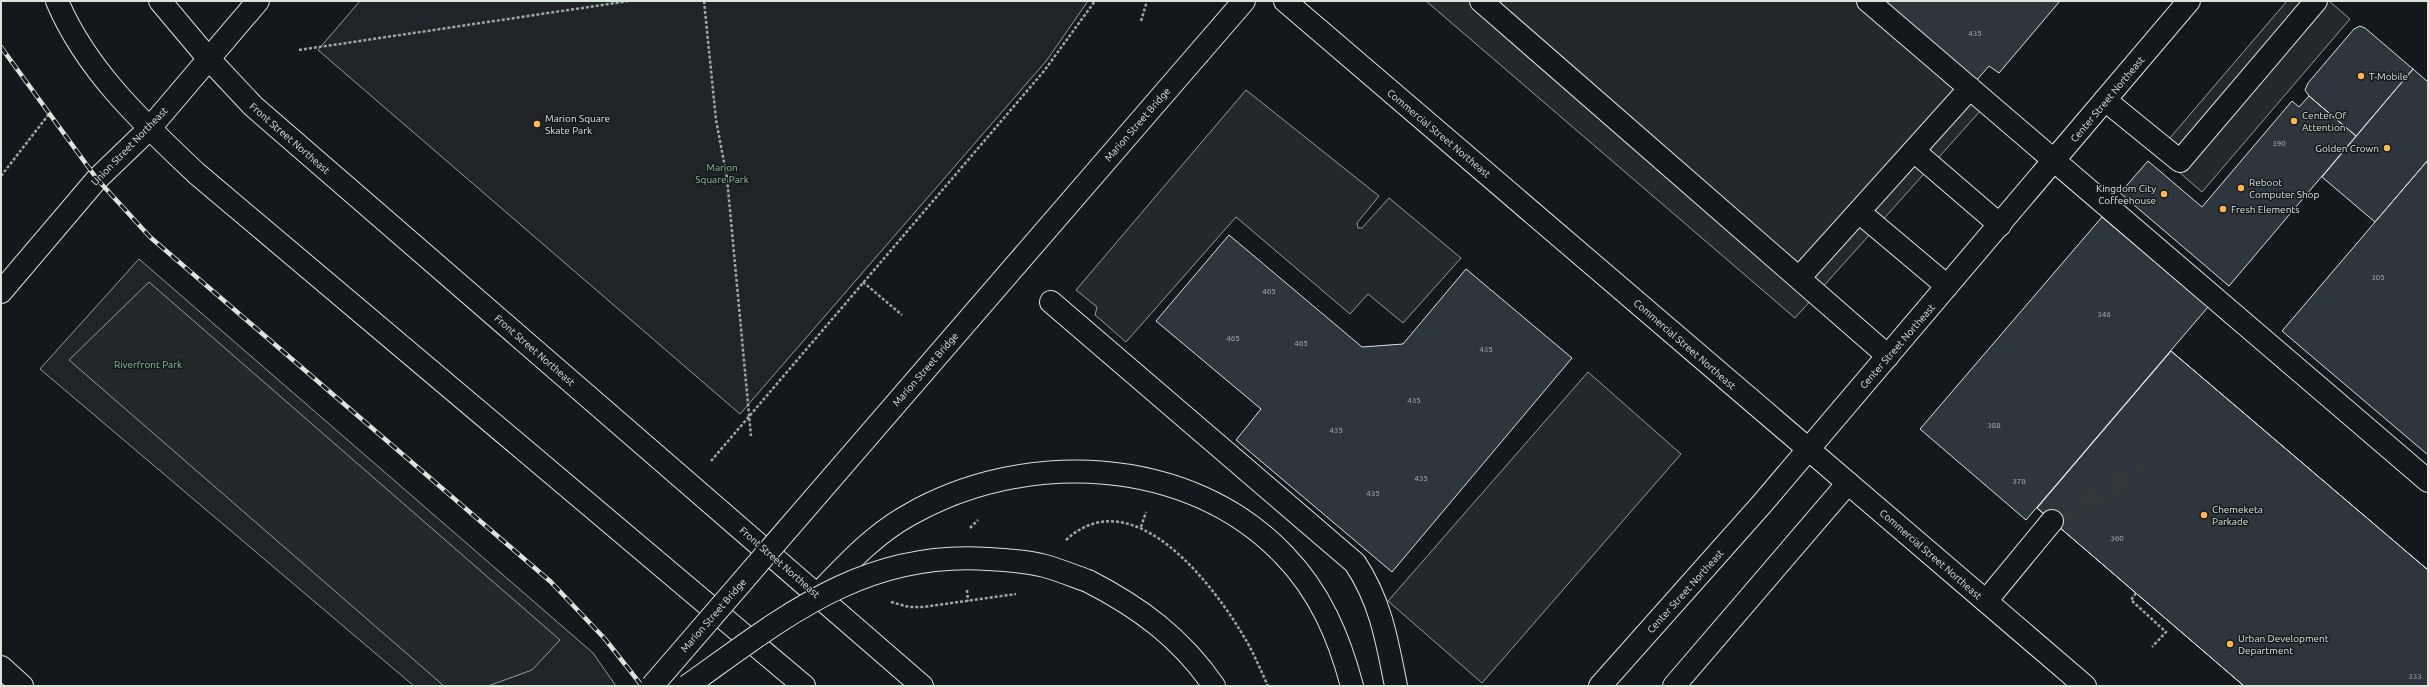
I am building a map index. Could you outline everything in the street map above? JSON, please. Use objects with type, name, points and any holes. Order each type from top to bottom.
[{"type":"main road","points":[[57,1],[65,21],[119,98],[196,173],[804,686]]},
{"type":"main road","name":"Front Street Northeast","points":[[160,1],[208,58],[253,106],[922,686]]},
{"type":"main road","name":"Union Street Northeast","points":[[1,292],[97,179],[149,128],[258,1]]},
{"type":"main road","name":"Marion Street Bridge","points":[[652,686],[1244,1]]},
{"type":"main road","name":"Commercial Street Northeast","points":[[1285,1],[2085,686]]},
{"type":"main road","points":[[1481,1],[1888,356]]},
{"type":"main road","points":[[1868,1],[2428,481]]},
{"type":"main road","name":"Center Street Northeast","points":[[1600,686],[1808,450],[2189,1]]},
{"type":"main road","points":[[2105,100],[2180,161],[2316,1]]},
{"type":"main road","points":[[1799,278],[1970,88]]},
{"type":"main road","points":[[1914,151],[2000,225]]},
{"type":"main road","points":[[1859,212],[1948,286]]},
{"type":"main road","points":[[1051,302],[1355,563],[1370,584],[1381,614],[1396,686]]},
{"type":"main road","points":[[817,595],[859,552],[883,532],[909,515],[958,492],[996,480],[1027,474],[1073,471],[1120,474],[1150,480],[1209,502],[1237,517],[1263,536],[1284,555],[1310,587],[1329,617],[1343,650],[1351,680]]},
{"type":"main road","points":[[1674,686],[1848,483]]},
{"type":"main road","points":[[1986,601],[2052,522]]},
{"type":"main road","points":[[687,686],[772,626],[832,590],[870,574],[913,562],[947,557],[1018,561],[1046,566],[1088,581],[1120,597],[1145,613],[1170,634],[1214,686]]},
{"type":"main road","points":[[1,667],[22,686]]},
{"type":"path","points":[[299,50],[629,1]]},
{"type":"path","points":[[704,1],[716,120],[727,178],[751,436]]},
{"type":"path","points":[[691,485],[1044,71],[1095,1]]},
{"type":"path","points":[[1141,21],[1147,1]]},
{"type":"path","points":[[1,176],[49,114]]},
{"type":"path","points":[[863,282],[902,315]]},
{"type":"path","points":[[1140,508],[1147,509],[1141,527],[1159,538],[1204,578],[1248,643],[1268,686]]},
{"type":"path","points":[[968,533],[978,520],[985,518]]},
{"type":"path","points":[[967,586],[968,601]]},
{"type":"path","points":[[2136,593],[2131,600],[2166,632],[2152,648]]},
{"type":"green space","name":"Marion Square Park","points":[[360,1],[1088,1],[1047,60],[740,414],[318,50]]},
{"type":"green space","name":"Riverfront Park","points":[[139,259],[593,653],[616,686],[414,686],[40,369]]},
{"type":"shaded area","points":[[1426,1],[1876,1],[1990,100],[1795,318]]},
{"type":"shaded area","points":[[2287,1],[2329,1],[2350,19],[2202,192],[2157,153]]},
{"type":"shaded area","points":[[1246,90],[1379,196],[1357,223],[1358,228],[1362,228],[1389,198],[1461,258],[1403,323],[1368,294],[1350,314],[1236,217],[1126,342],[1095,315],[1097,307],[1076,290]]},
{"type":"shaded area","name":"Riverfront Park","points":[[149,282],[560,640],[532,670],[488,686],[444,686],[69,360]]},
{"type":"shaded area","points":[[1588,372],[1681,454],[1482,683],[1388,601]]},
{"type":"building","points":[[1880,1],[2060,1],[1999,73],[1989,66],[1975,82]]},
{"type":"building","name":"T-Mobile","points":[[2360,26],[2365,28],[2413,69],[2356,136],[2309,96],[2305,90],[2308,83],[2354,29]]},
{"type":"building","name":"Golden Crown","points":[[2413,69],[2428,82],[2428,160],[2375,222],[2322,177]]},
{"type":"building","points":[[2309,96],[2356,136],[2229,286],[2120,193],[2148,161],[2202,207],[2292,101],[2299,107]]},
{"type":"building","points":[[2428,160],[2428,455],[2282,331]]},
{"type":"building","points":[[2102,217],[2208,307],[2026,520],[1920,429]]},
{"type":"building","points":[[1229,235],[1362,347],[1403,344],[1466,269],[1572,358],[1392,572],[1236,440],[1261,409],[1156,321]]},
{"type":"building","name":"Chemeketa Parkade","points":[[2171,351],[2428,570],[2428,686],[2244,686],[2037,508]]},
{"type":"building","name":"Chemeketa Parkade","points":[[2171,351],[2428,570],[2428,686],[2244,686],[2037,508]]},
{"type":"tunnel","points":[[2052,521],[2146,466]]},
{"type":"railway","points":[[1,47],[97,179],[150,237],[551,582],[605,639],[642,686]]},
{"type":"place","name":"T-Mobile","points":[[2361,76]]},
{"type":"place","name":"Center Of Attention","points":[[2294,121]]},
{"type":"place","name":"Marion Square Skate Park","points":[[537,124]]},
{"type":"place","name":"Golden Crown","points":[[2387,148]]},
{"type":"place","name":"Reboot Computer Shop","points":[[2241,188]]},
{"type":"place","name":"Kingdom City Coffeehouse","points":[[2164,194]]},
{"type":"place","name":"Fresh Elements","points":[[2223,209]]},
{"type":"place","name":"Chemeketa Parkade","points":[[2204,515]]},
{"type":"place","name":"Urban Development Department","points":[[2230,644]]}]
